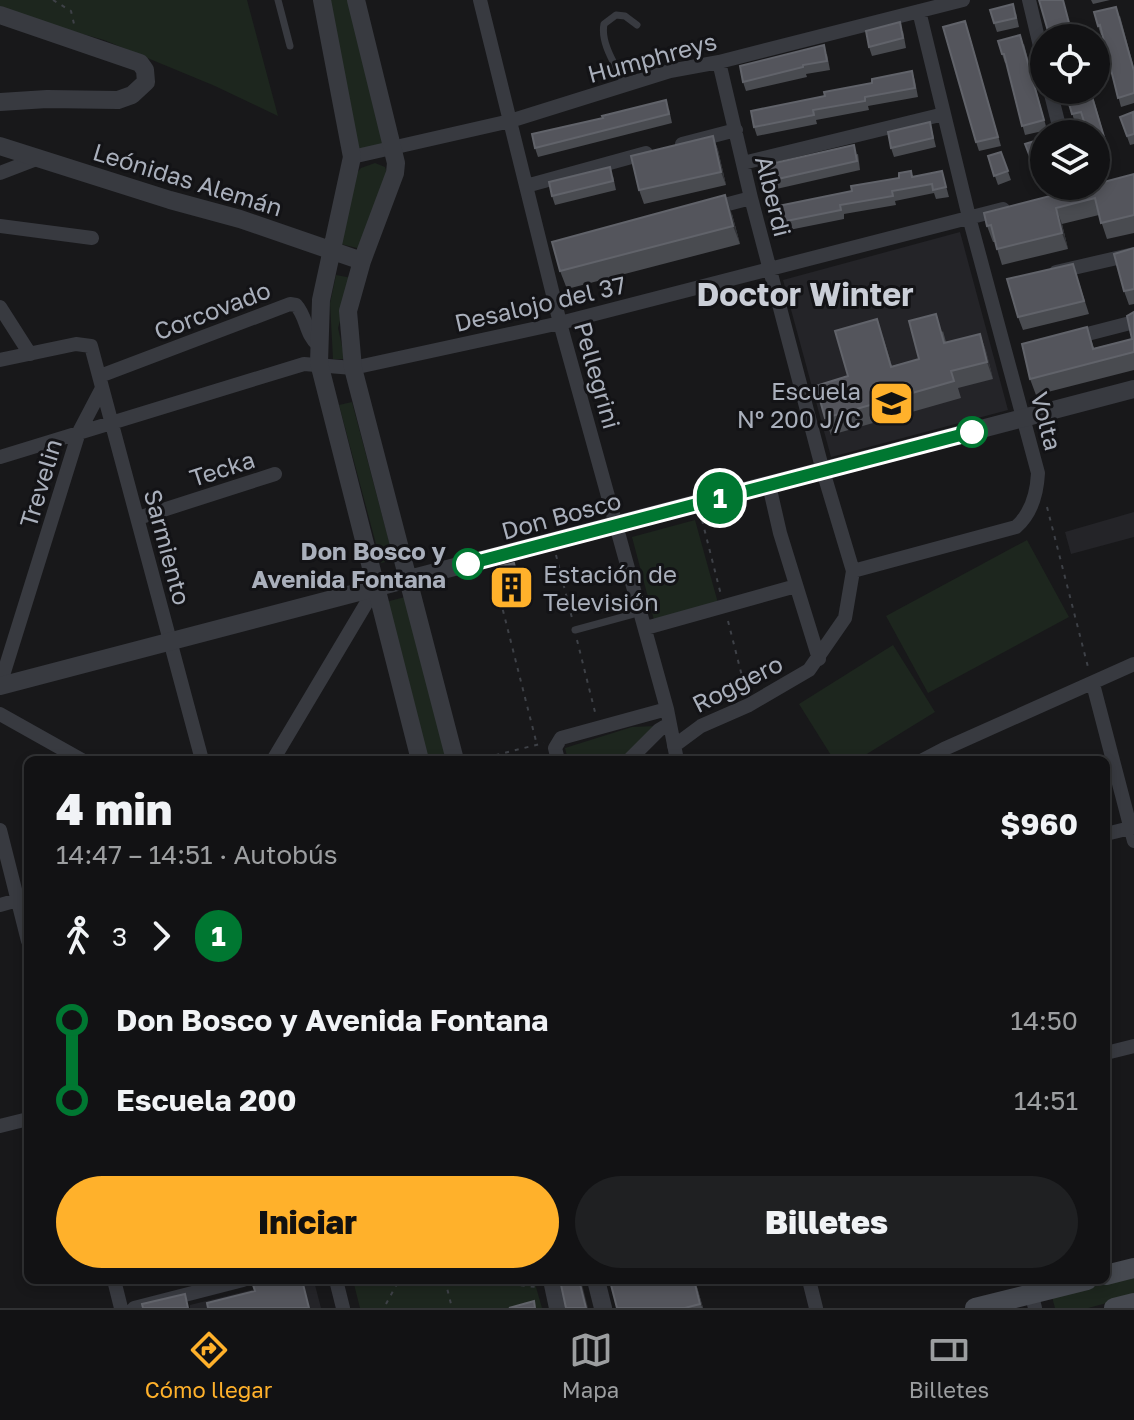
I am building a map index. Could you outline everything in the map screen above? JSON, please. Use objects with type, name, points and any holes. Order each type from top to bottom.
[{"type":"main road","points":[[1110,1274],[1134,1268]]},
{"type":"main road","points":[[975,1308],[1071,1284]]},
{"type":"main road","points":[[1114,1308],[1134,1303]]},
{"type":"street","points":[[322,0],[352,157],[318,315],[318,354],[419,756]]},
{"type":"street","points":[[356,0],[396,163],[348,311],[353,368],[454,756]]},
{"type":"street","name":"Pellegrini","points":[[480,0],[526,186],[550,252],[560,323],[646,628],[676,753]]},
{"type":"street","name":"Humphreys","points":[[352,157],[510,121],[670,71],[719,62],[963,0]]},
{"type":"street","points":[[1029,0],[1035,24]]},
{"type":"street","name":"Volta","points":[[853,571],[1016,527],[1029,512],[1037,489],[1038,473],[1024,418],[1014,353],[996,286],[969,217],[919,11]]},
{"type":"street","points":[[0,15],[140,63],[145,70],[146,82],[132,95],[118,100],[0,102]]},
{"type":"street","name":"Alberdi","points":[[719,62],[751,198],[823,471],[853,571]]},
{"type":"street","points":[[743,163],[944,114]]},
{"type":"street","points":[[526,186],[736,130]]},
{"type":"street","name":"Leónidas Alemán","points":[[0,146],[240,219],[362,261]]},
{"type":"street","points":[[0,173],[39,158]]},
{"type":"street","points":[[692,214],[751,198]]},
{"type":"street","name":"Desalojo del 37","points":[[0,457],[304,364],[318,354],[353,368],[560,323],[1015,206]]},
{"type":"street","points":[[0,226],[92,238]]},
{"type":"street","points":[[1047,274],[1134,254]]},
{"type":"street","name":"Corcovado","points":[[100,383],[290,304],[300,310],[318,354]]},
{"type":"street","points":[[0,307],[30,354],[0,360]]},
{"type":"street","points":[[1063,340],[1134,322]]},
{"type":"street","name":"Sarmiento","points":[[30,354],[76,344],[91,346],[201,756]]},
{"type":"street","name":"Trevelin","points":[[0,685],[79,432],[100,383]]},
{"type":"street","name":"Don Bosco","points":[[0,685],[1134,389]]},
{"type":"street","name":"Tecka","points":[[138,518],[275,474]]},
{"type":"street","points":[[769,485],[780,533],[819,659]]},
{"type":"street","name":"Roggero","points":[[676,753],[701,726],[749,705],[794,680],[819,659],[845,618],[853,571]]},
{"type":"street","points":[[646,628],[796,586]]},
{"type":"street","points":[[275,756],[376,587]]},
{"type":"street","points":[[931,756],[1134,664]]},
{"type":"street","points":[[1093,684],[1133,832],[1110,834]]},
{"type":"street","points":[[0,714],[75,756]]},
{"type":"street","name":"Roggero","points":[[559,740],[668,716]]},
{"type":"street","name":"Roggero","points":[[633,756],[659,730],[668,716]]},
{"type":"street","points":[[557,756],[555,748],[559,740]]},
{"type":"street","points":[[0,830],[23,899],[0,905]]},
{"type":"street","points":[[1110,1052],[1134,1046]]},
{"type":"street","points":[[0,1126],[24,1120]]},
{"type":"street","points":[[115,1284],[121,1308]]},
{"type":"street","points":[[134,1308],[227,1284]]},
{"type":"street","points":[[337,1284],[343,1308]]},
{"type":"street","points":[[545,1284],[558,1308]]},
{"type":"street","points":[[597,1284],[603,1308]]},
{"type":"street","points":[[810,1284],[816,1308]]},
{"type":"lane","points":[[278,0],[290,46]]},
{"type":"lane","points":[[625,85],[602,32],[604,24],[616,15],[625,16],[637,25]]},
{"type":"lane","points":[[575,630],[641,612]]},
{"type":"path","points":[[1046,504],[1093,684]]},
{"type":"path","points":[[490,558],[537,745]]},
{"type":"path","points":[[492,756],[559,740]]},
{"type":"path","points":[[386,1304],[397,1284]]},
{"type":"path","points":[[446,1284],[452,1308]]},
{"type":"shaded area","points":[[0,0],[247,0],[278,116],[104,40],[0,11]]},
{"type":"shaded area","points":[[329,0],[350,0],[385,144],[357,150]]},
{"type":"shaded area","points":[[375,163],[385,167],[389,178],[361,249],[341,244],[354,176],[361,168]]},
{"type":"shaded area","points":[[960,232],[1008,410],[831,457],[783,280]]},
{"type":"shaded area","points":[[336,275],[352,278],[338,328],[345,359],[333,359],[330,303]]},
{"type":"shaded area","points":[[352,402],[394,560],[381,563],[339,405]]},
{"type":"shaded area","points":[[1134,512],[1134,537],[1071,554],[1065,532]]},
{"type":"shaded area","points":[[695,520],[718,603],[654,620],[632,537]]},
{"type":"shaded area","points":[[1027,540],[1069,617],[928,693],[886,616]]},
{"type":"shaded area","points":[[405,597],[447,756],[426,756],[386,602]]},
{"type":"shaded area","points":[[893,645],[935,712],[864,756],[832,756],[799,704]]},
{"type":"shaded area","points":[[656,726],[624,756],[567,756],[565,748],[632,727]]},
{"type":"shaded area","points":[[1134,1275],[1134,1296],[1088,1308],[1055,1308],[1052,1297],[1110,1284]]},
{"type":"shaded area","points":[[275,1284],[313,1284],[321,1308],[190,1308],[190,1305]]},
{"type":"shaded area","points":[[354,1284],[535,1284],[542,1308],[360,1308]]},
{"type":"building","points":[[1039,0],[1063,0],[1069,24],[1046,24]]},
{"type":"building","points":[[1013,4],[1016,18],[994,23],[990,10]]},
{"type":"building","points":[[1116,7],[1134,71],[1134,93],[1118,98],[1110,66],[1110,24],[1097,24],[1094,12]]},
{"type":"building","points":[[965,21],[998,137],[976,142],[943,27]]},
{"type":"building","points":[[900,22],[903,38],[869,47],[866,31]]},
{"type":"building","points":[[1020,35],[1030,70],[1030,104],[1039,104],[1044,120],[1030,120],[1030,124],[1022,126],[998,41]]},
{"type":"building","points":[[824,45],[827,61],[743,82],[740,66]]},
{"type":"building","points":[[912,71],[915,88],[865,97],[865,101],[813,110],[814,115],[754,127],[751,111],[825,96],[824,92]]},
{"type":"building","points":[[666,100],[669,114],[535,148],[532,134]]},
{"type":"building","points":[[1069,104],[1094,104],[1099,120],[1084,120],[1081,112],[1072,114]]},
{"type":"building","points":[[1133,112],[1134,134],[1127,136],[1120,117]]},
{"type":"building","points":[[930,122],[933,138],[891,148],[888,132]]},
{"type":"building","points":[[713,136],[721,172],[639,190],[631,156]]},
{"type":"building","points":[[854,145],[857,161],[769,181],[766,165]]},
{"type":"building","points":[[1001,152],[1008,171],[994,176],[988,156]]},
{"type":"building","points":[[610,167],[613,181],[552,196],[549,182]]},
{"type":"building","points":[[911,171],[912,177],[942,171],[946,187],[933,190],[932,184],[892,191],[893,196],[840,205],[841,210],[781,222],[778,206],[852,191],[851,186],[899,178],[899,173]]},
{"type":"building","points":[[1134,174],[1134,215],[1101,223],[1095,200],[1110,200],[1110,180]]},
{"type":"building","points":[[725,195],[733,226],[560,271],[552,242]]},
{"type":"building","points":[[1035,200],[1087,200],[1056,208],[1062,233],[997,249],[991,225],[987,226],[984,213]]},
{"type":"building","points":[[1134,248],[1134,289],[1124,291],[1114,254]]},
{"type":"building","points":[[1073,264],[1084,301],[1018,317],[1007,279]]},
{"type":"building","points":[[1134,312],[1134,352],[1030,379],[1022,344],[1087,327],[1093,349],[1132,339],[1127,316]]},
{"type":"building","points":[[936,314],[944,343],[980,334],[987,362],[951,371],[954,381],[825,418],[816,386],[848,376],[835,331],[877,319],[891,367],[919,359],[909,321]]},
{"type":"building","points":[[514,563],[520,589],[504,593],[497,567]]},
{"type":"building","points":[[253,1284],[303,1284],[309,1308],[208,1308],[207,1303],[255,1291]]},
{"type":"building","points":[[561,1284],[580,1284],[586,1308],[566,1308]]},
{"type":"building","points":[[611,1284],[695,1284],[700,1304],[685,1308],[617,1308]]},
{"type":"building","points":[[185,1294],[188,1308],[143,1308],[142,1304]]},
{"type":"building","points":[[534,1301],[535,1308],[509,1308]]},
{"type":"bus line","name":"1","points":[[468,564],[972,432]]},
{"type":"place","name":"Escuela Nº 200 J/C","points":[[892,404]]},
{"type":"place","name":"Don Bosco y Avenida Fontana","points":[[468,564]]},
{"type":"place","name":"Estación de Televisión","points":[[512,587]]},
{"type":"district","name":"Doctor Winter","points":[[805,294]]}]
